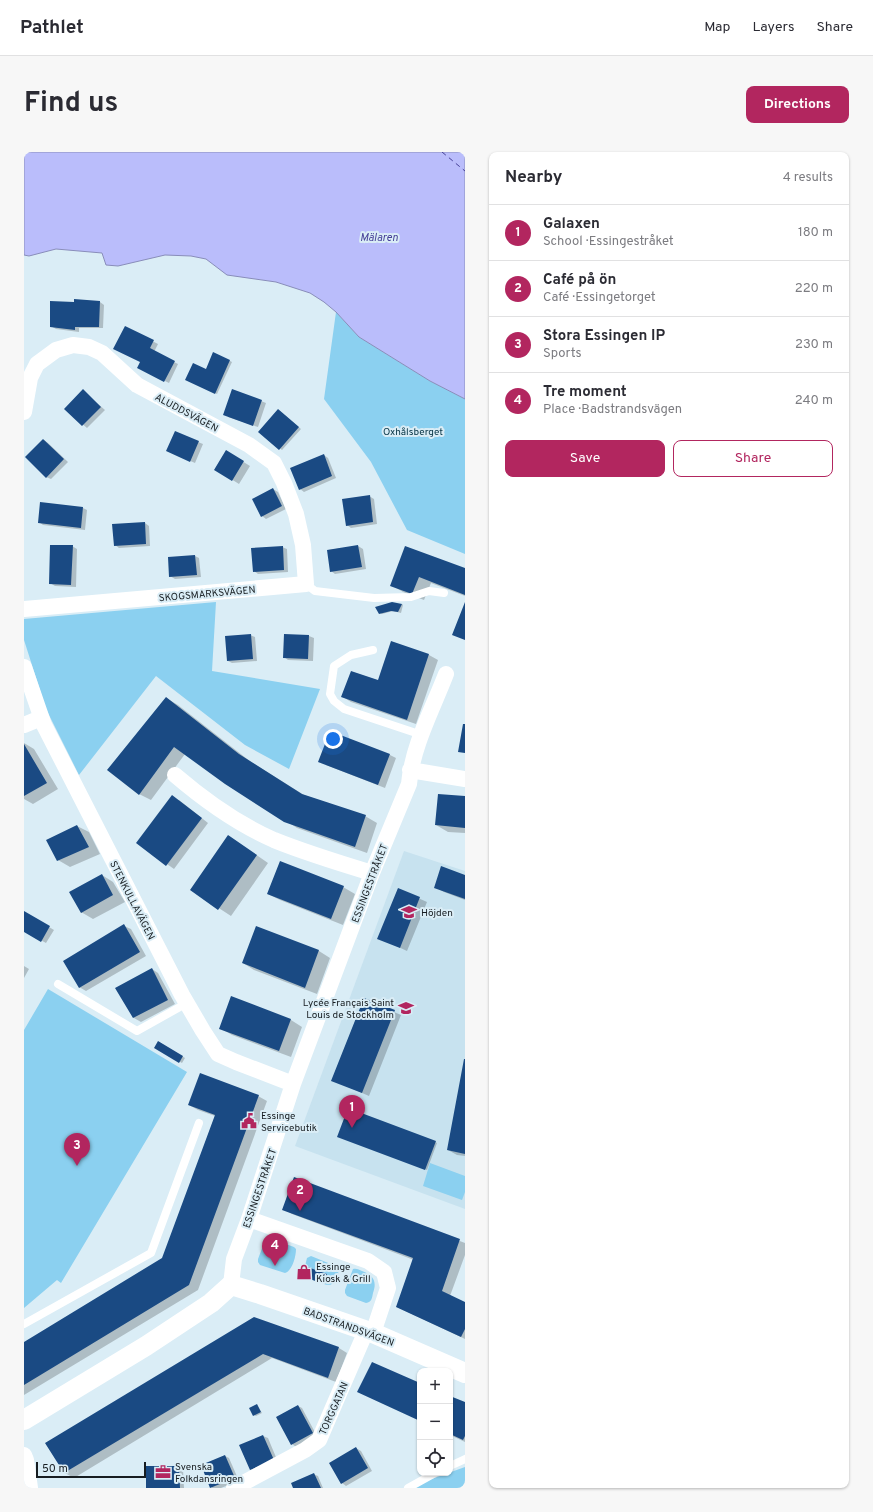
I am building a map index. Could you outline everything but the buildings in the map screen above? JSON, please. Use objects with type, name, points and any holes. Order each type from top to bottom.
[{"type":"street","name":"ALUDDSVÄGEN","points":[[24,412],[30,378],[36,364],[56,350],[73,345],[89,347],[102,354],[138,385],[249,446],[274,463],[284,483],[296,514],[303,545],[306,584]]},
{"type":"street","name":"SKOGSMARKSVÄGEN","points":[[24,609],[306,584]]},
{"type":"street","name":"STENKULLAVÄGEN","points":[[24,667],[41,718],[187,1003],[203,1031],[218,1054],[293,1084]]},
{"type":"street","name":"ESSINGESTRÅKET","points":[[231,1285],[234,1259],[249,1219],[293,1084],[372,873],[409,784],[410,770],[446,674]]},
{"type":"street","points":[[24,725],[41,718]]},
{"type":"street","points":[[410,770],[465,779]]},
{"type":"street","points":[[175,775],[199,796],[273,839],[311,854],[372,873]]},
{"type":"street","name":"TORGGATAN","points":[[234,1488],[305,1450],[319,1440],[388,1288],[384,1272],[368,1261],[249,1219]]},
{"type":"street","points":[[24,1420],[146,1346],[211,1303],[231,1285]]},
{"type":"street","name":"BADSTRANDSVÄGEN","points":[[231,1285],[369,1332],[465,1373]]},
{"type":"street","points":[[24,1455],[30,1488]]},
{"type":"lane","name":"SKOGSMARKSVÄGEN","points":[[306,584],[315,591],[374,598],[411,597],[429,591],[444,593]]},
{"type":"lane","points":[[373,650],[351,655],[334,666],[330,694],[334,701],[344,709],[422,735]]},
{"type":"lane","points":[[58,984],[137,1031],[187,1003]]},
{"type":"lane","points":[[24,1324],[150,1253],[199,1123]]},
{"type":"lane","points":[[453,1465],[465,1460]]},
{"type":"lane","points":[[408,1488],[430,1476]]},
{"type":"shaded area","name":"Lycée Français Saint Louis de Stockholm","points":[[404,851],[465,871],[465,1209],[295,1146]]},
{"type":"green space","name":"Oxhålsberget","points":[[336,312],[359,337],[430,381],[465,399],[465,554],[407,530],[371,462],[324,399]]},
{"type":"green space","points":[[216,602],[212,671],[320,689],[289,769],[245,745],[156,676],[79,775],[46,709],[24,640],[24,619]]},
{"type":"green space","points":[[48,989],[187,1072],[61,1283],[57,1280],[24,1308],[24,1030]]},
{"type":"green space","points":[[430,1163],[465,1176],[465,1192],[462,1200],[423,1186]]},
{"type":"green space","points":[[266,1238],[296,1249],[290,1270],[285,1273],[260,1265],[258,1259]]},
{"type":"green space","points":[[311,1256],[338,1267],[336,1281],[328,1285],[324,1284],[327,1274],[305,1266],[307,1258]]},
{"type":"green space","points":[[353,1269],[366,1273],[374,1279],[375,1285],[371,1300],[369,1302],[366,1303],[347,1296],[345,1293]]},
{"type":"green space","points":[[465,1467],[465,1488],[414,1488],[426,1481],[440,1476],[453,1476],[453,1471]]},
{"type":"water","name":"Mälaren","points":[[24,152],[465,152],[465,399],[430,381],[359,337],[336,312],[310,293],[276,282],[227,275],[206,259],[191,256],[165,255],[118,266],[106,265],[102,253],[56,249],[29,256],[24,255]]},
{"type":"ferry route","points":[[442,152],[465,171]]},
{"type":"place","name":"Höjden","points":[[409,912]]},
{"type":"place","name":"Lycée Français Saint Louis de Stockholm","points":[[406,1008]]},
{"type":"place","name":"Essinge Servicebutik","points":[[249,1121]]},
{"type":"place","name":"Galaxen","points":[[352,1128]]},
{"type":"place","name":"Stora Essingen IP","points":[[77,1166]]},
{"type":"place","name":"Café på ön","points":[[300,1211]]},
{"type":"place","name":"Tre moment","points":[[275,1266]]},
{"type":"place","name":"Essinge Kiosk & Grill","points":[[304,1272]]},
{"type":"place","name":"Svenska Folkdansringen","points":[[163,1472]]}]
